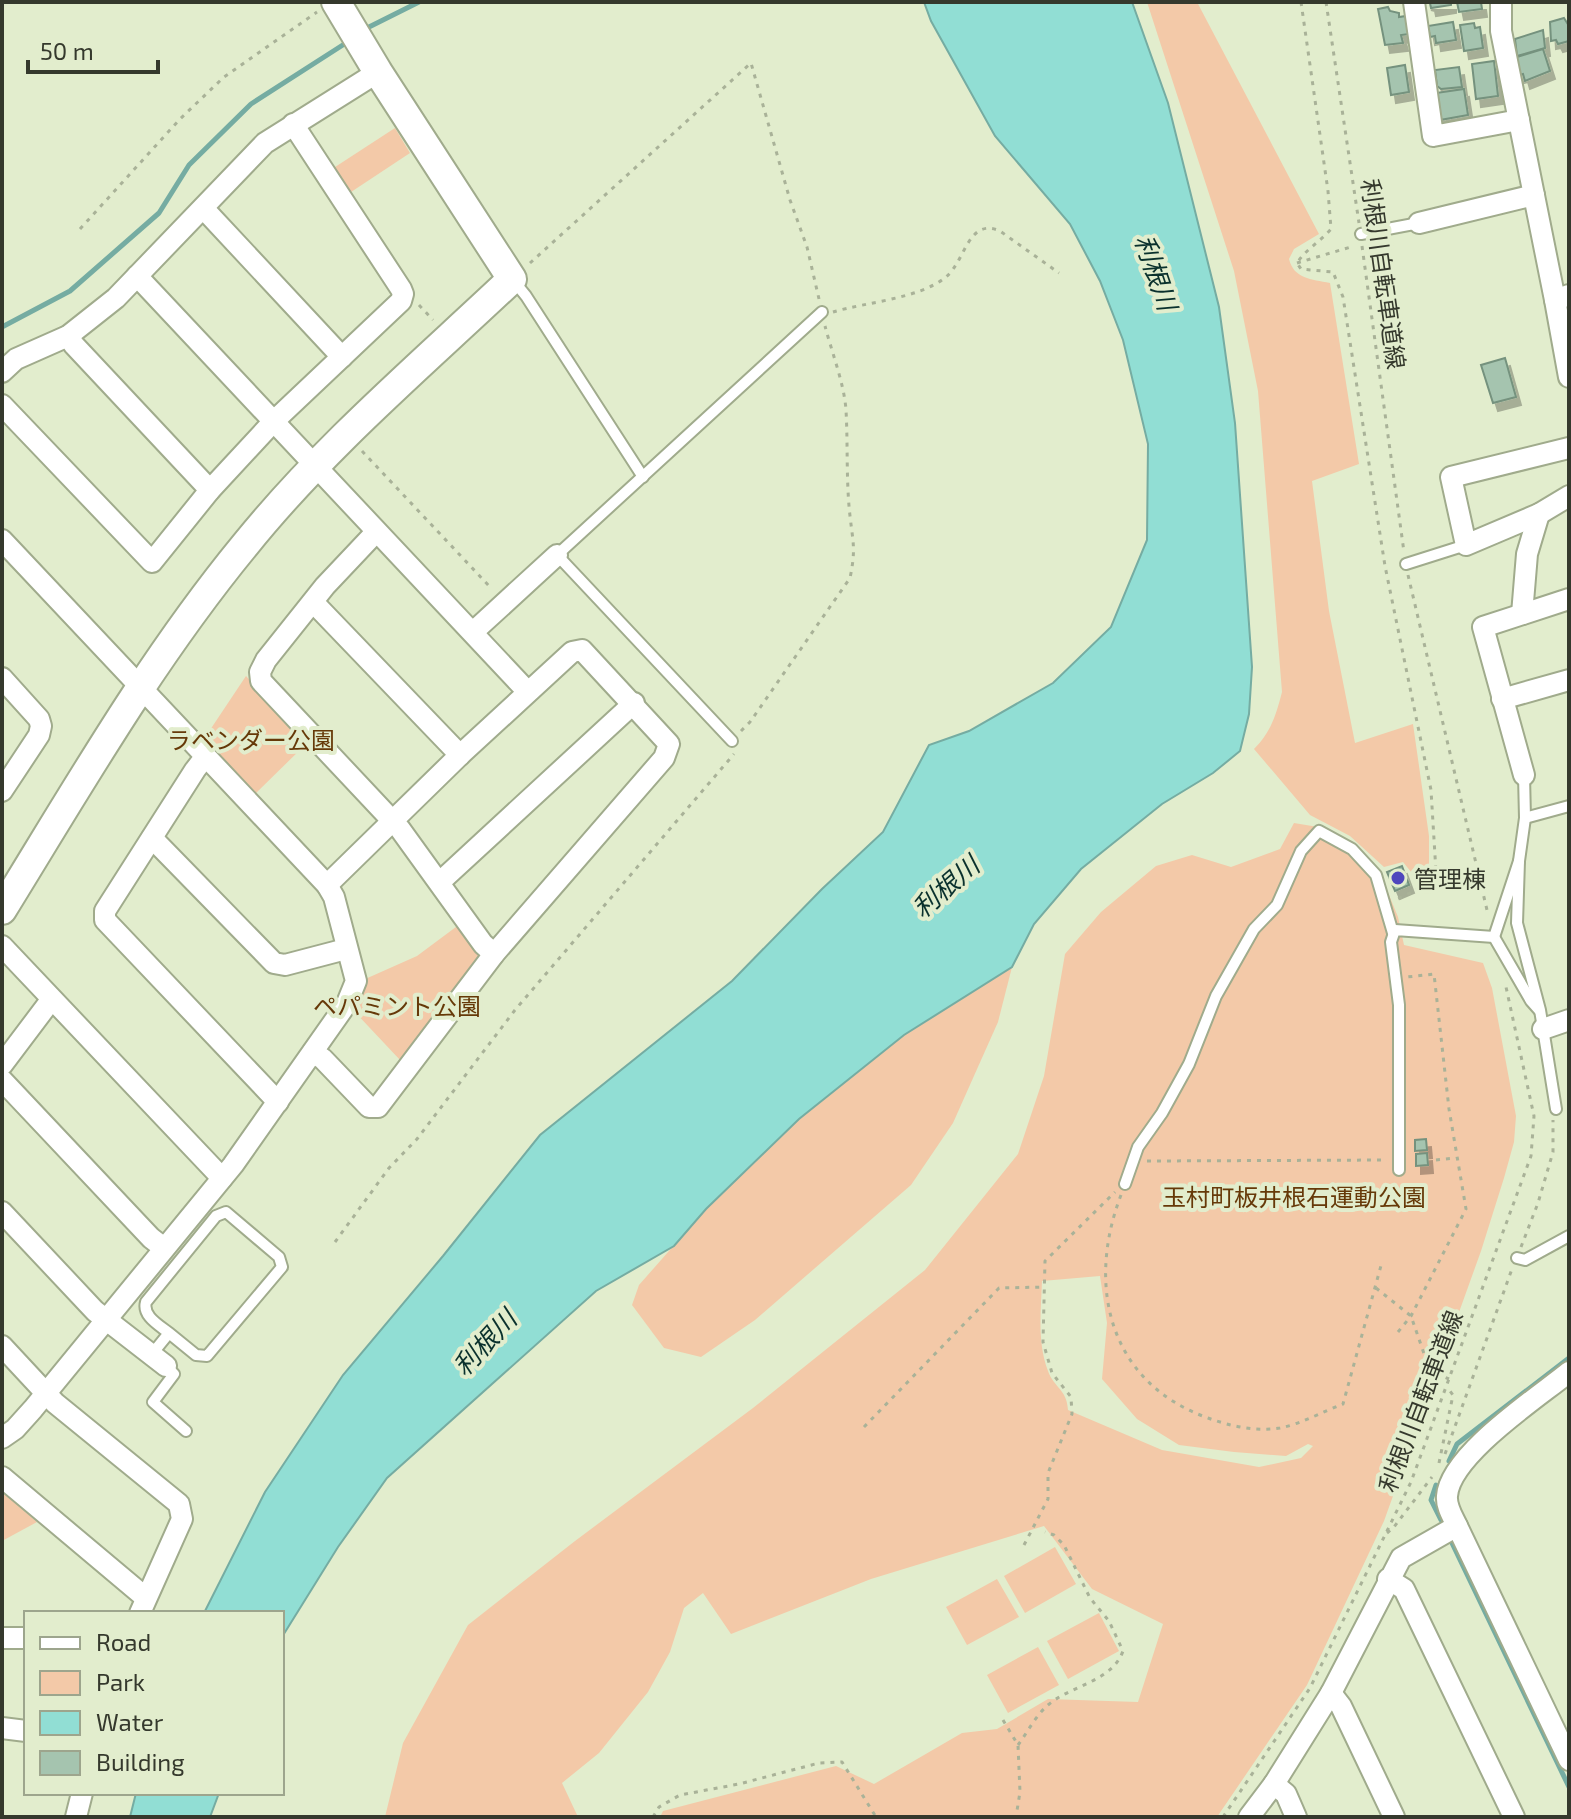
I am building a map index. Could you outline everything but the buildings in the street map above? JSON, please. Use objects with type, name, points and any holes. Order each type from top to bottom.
[{"type":"street","points":[[1414,2],[1433,136],[1519,120]]},
{"type":"street","points":[[1501,2],[1501,31],[1534,195],[1562,297],[1569,376]]},
{"type":"street","points":[[2,910],[141,686],[198,603],[237,554],[315,466],[512,279],[334,5]]},
{"type":"street","points":[[2,372],[16,359],[68,336],[116,298],[256,151],[372,63]]},
{"type":"street","points":[[2,405],[152,562],[210,490],[273,422],[398,306],[403,294],[293,124]]},
{"type":"street","points":[[1419,223],[1534,195]]},
{"type":"street","points":[[204,209],[342,357]]},
{"type":"street","points":[[137,276],[527,691]]},
{"type":"street","points":[[68,336],[210,490]]},
{"type":"street","points":[[1569,448],[1451,477],[1466,545],[1539,514],[1569,496]]},
{"type":"street","points":[[1522,614],[1527,554],[1539,514]]},
{"type":"street","points":[[376,532],[325,586],[266,660],[260,672],[261,681],[392,819],[441,881],[483,944],[494,954]]},
{"type":"street","points":[[2,540],[327,885],[334,897],[356,981],[353,995],[222,1178],[46,1393],[15,1429],[2,1438]]},
{"type":"street","points":[[473,632],[557,555]]},
{"type":"street","points":[[1524,775],[1483,627],[1569,599]]},
{"type":"street","points":[[313,602],[460,755]]},
{"type":"street","points":[[313,1052],[369,1107],[378,1107],[494,954],[668,753],[668,740],[582,650],[572,652],[392,819],[327,885]]},
{"type":"street","points":[[2,678],[34,713],[41,726],[39,735],[2,791]]},
{"type":"street","points":[[1502,699],[1569,680]]},
{"type":"street","points":[[441,881],[634,703]]},
{"type":"street","points":[[205,757],[105,911],[105,920],[278,1102]]},
{"type":"street","points":[[152,838],[274,963],[285,965],[346,949]]},
{"type":"street","points":[[2,946],[222,1178]]},
{"type":"street","points":[[2,1065],[51,1000]]},
{"type":"street","points":[[1542,1020],[1569,1020]]},
{"type":"street","points":[[2,1080],[151,1238],[164,1248]]},
{"type":"street","points":[[2,1212],[95,1311],[159,1360]]},
{"type":"street","points":[[2,1346],[55,1403],[179,1504],[182,1519],[143,1606],[2,1477]]},
{"type":"street","points":[[1569,1372],[1445,1475],[1446,1499],[1457,1526],[1569,1760]]},
{"type":"street","points":[[1249,1817],[1274,1784],[1331,1693],[1401,1558],[1457,1526]]},
{"type":"street","points":[[1388,1579],[1404,1589],[1514,1817]]},
{"type":"street","points":[[2,1638],[24,1638]]},
{"type":"street","points":[[1331,1693],[1341,1706],[1394,1817]]},
{"type":"street","points":[[2,1728],[24,1731]]},
{"type":"street","points":[[1274,1784],[1286,1794],[1296,1817]]},
{"type":"street","points":[[76,1817],[82,1795]]},
{"type":"lane","points":[[1361,239],[1419,223]]},
{"type":"lane","points":[[512,279],[643,477]]},
{"type":"lane","points":[[732,741],[557,555],[822,312]]},
{"type":"lane","points":[[1406,564],[1466,545]]},
{"type":"lane","points":[[1524,775],[1525,818],[1519,861],[1517,923],[1542,1020],[1556,1109]]},
{"type":"lane","points":[[1525,818],[1569,806]]},
{"type":"lane","points":[[1125,1184],[1138,1147],[1162,1113],[1189,1064],[1216,996],[1254,929],[1277,905],[1301,851],[1319,831],[1352,849],[1376,875],[1393,933],[1391,942],[1399,1005],[1399,1165]]},
{"type":"lane","points":[[1494,937],[1519,861]]},
{"type":"lane","points":[[1393,933],[1395,930],[1494,937],[1542,1020]]},
{"type":"lane","points":[[226,1212],[279,1257],[282,1267],[207,1356],[196,1355],[169,1333],[148,1316],[146,1302],[216,1216],[226,1212]]},
{"type":"lane","points":[[1517,1258],[1525,1260],[1569,1236]]},
{"type":"lane","points":[[169,1333],[159,1360],[174,1374],[153,1402],[186,1431]]},
{"type":"path","points":[[1297,263],[1304,252],[1320,242],[1331,229],[1301,2]]},
{"type":"path","name":"利根川自転車道線","points":[[1326,2],[1404,552]]},
{"type":"path","points":[[80,229],[180,119],[224,77],[334,5]]},
{"type":"path","points":[[335,1242],[389,1168],[417,1139],[515,1010],[736,752],[732,741],[750,722],[850,578],[854,559],[855,540],[846,467],[846,407],[807,247],[790,200],[751,63],[512,279]]},
{"type":"path","points":[[822,312],[870,305],[944,279],[977,230],[983,227],[990,226],[1000,231],[1059,273]]},
{"type":"path","points":[[1297,263],[1361,239]]},
{"type":"path","points":[[1297,263],[1301,269],[1333,272],[1343,297],[1385,566],[1431,790],[1436,872],[1426,885],[1402,896],[1386,909]]},
{"type":"path","points":[[403,294],[412,298],[442,330]]},
{"type":"path","points":[[354,442],[505,603]]},
{"type":"path","points":[[1409,577],[1490,920]]},
{"type":"path","points":[[1398,1332],[1411,1316],[1466,1209],[1434,974],[1418,976]]},
{"type":"path","name":"利根川自転車道線","points":[[1223,1817],[1310,1688],[1411,1482],[1531,1156],[1534,1137],[1529,1085],[1504,980]]},
{"type":"path","points":[[1385,1534],[1445,1475],[1492,1320],[1538,1203],[1553,1152],[1552,1125],[1556,1109]]},
{"type":"path","points":[[1436,1160],[1457,1158]]},
{"type":"path","points":[[1134,1161],[1399,1165]]},
{"type":"path","points":[[1024,1545],[1048,1499],[1048,1473],[1072,1414],[1071,1397],[1052,1373],[1043,1342],[1045,1261],[1125,1184]]},
{"type":"path","points":[[1125,1184],[1110,1224],[1104,1265],[1106,1298],[1115,1331],[1128,1356],[1149,1384],[1187,1411],[1232,1427],[1280,1428],[1343,1404],[1382,1262]]},
{"type":"path","points":[[864,1427],[999,1288],[1045,1287]]},
{"type":"path","points":[[1375,1287],[1411,1316],[1430,1371],[1449,1379]]},
{"type":"path","points":[[1445,1475],[1453,1395],[1447,1387]]},
{"type":"path","points":[[1018,1745],[1048,1705],[1102,1675],[1120,1660],[1123,1651],[1109,1621],[1090,1598],[1064,1545],[1054,1535],[1045,1532]]},
{"type":"path","points":[[1003,1720],[1018,1745],[1020,1792],[1016,1817]]},
{"type":"path","points":[[653,1817],[659,1807],[680,1795],[739,1784],[819,1763],[842,1762],[876,1817]]},
{"type":"green space","points":[[1147,2],[1197,2],[1319,234],[1294,249],[1289,259],[1299,274],[1330,283],[1359,464],[1312,481],[1329,611],[1355,743],[1413,724],[1429,836],[1429,870],[1416,878],[1403,862],[1384,867],[1350,836],[1310,815],[1254,749],[1272,723],[1282,692],[1258,391],[1234,271]]},
{"type":"green space","points":[[395,128],[410,153],[348,194],[332,169]]},
{"type":"green space","name":"ラベンダー公園","points":[[246,676],[307,743],[253,796],[202,742]]},
{"type":"green space","name":"玉村町板井根石運動公園","points":[[1294,823],[1318,827],[1380,873],[1398,917],[1404,945],[1483,963],[1492,988],[1516,1116],[1514,1142],[1481,1251],[1384,1521],[1307,1685],[1217,1817],[660,1817],[663,1811],[836,1766],[874,1784],[962,1733],[997,1729],[1048,1699],[1138,1702],[1163,1624],[1092,1589],[1044,1526],[871,1579],[731,1634],[703,1593],[684,1608],[670,1652],[648,1692],[599,1753],[562,1783],[578,1817],[385,1817],[403,1743],[468,1625],[753,1408],[925,1270],[1018,1154],[1044,1076],[1065,954],[1101,912],[1156,866],[1192,855],[1231,867],[1280,849]],"holes":[[[1100,1276],[1107,1323],[1102,1379],[1137,1419],[1179,1445],[1286,1456],[1308,1444],[1313,1446],[1301,1458],[1259,1467],[1162,1450],[1068,1410],[1063,1393],[1048,1371],[1042,1349],[1042,1281]]]},
{"type":"green space","name":"ペパミント公園","points":[[460,924],[478,949],[478,959],[401,1061],[353,1010],[363,996],[363,980],[417,956]]},
{"type":"green space","points":[[1012,967],[998,1022],[953,1123],[911,1185],[755,1320],[701,1357],[664,1348],[632,1305],[639,1285],[706,1209],[799,1119],[904,1035]]},
{"type":"green space","points":[[2,1492],[37,1522],[2,1541]]},
{"type":"green space","points":[[1055,1547],[1076,1584],[1025,1613],[1004,1576]]},
{"type":"green space","points":[[997,1579],[1019,1617],[967,1645],[946,1607]]},
{"type":"green space","points":[[1099,1613],[1119,1651],[1068,1679],[1047,1641]]},
{"type":"green space","points":[[1038,1647],[1059,1685],[1008,1713],[987,1675]]},
{"type":"water","name":"利根川","points":[[924,2],[1132,2],[1168,103],[1219,307],[1235,423],[1252,667],[1249,714],[1240,751],[1213,773],[1162,804],[1081,869],[1034,924],[1012,967],[904,1035],[799,1119],[706,1209],[674,1246],[596,1291],[387,1478],[338,1547],[284,1634],[284,1611],[205,1611],[265,1492],[343,1375],[540,1135],[732,981],[883,832],[929,745],[969,731],[1053,683],[1111,627],[1147,540],[1148,444],[1123,340],[1100,281],[1070,224],[995,136],[931,21]]},
{"type":"water","points":[[136,1795],[218,1795],[210,1817],[130,1817]]},
{"type":"waterway","points":[[363,30],[419,2]]},
{"type":"waterway","points":[[2,327],[70,291],[159,213],[189,165],[251,104],[349,41]]},
{"type":"waterway","points":[[1449,1461],[1457,1444],[1569,1358]]},
{"type":"waterway","points":[[1436,1485],[1431,1500],[1441,1520]]},
{"type":"waterway","points":[[1452,1543],[1569,1787]]},
{"type":"place","name":"管理棟","points":[[1398,878]]}]
